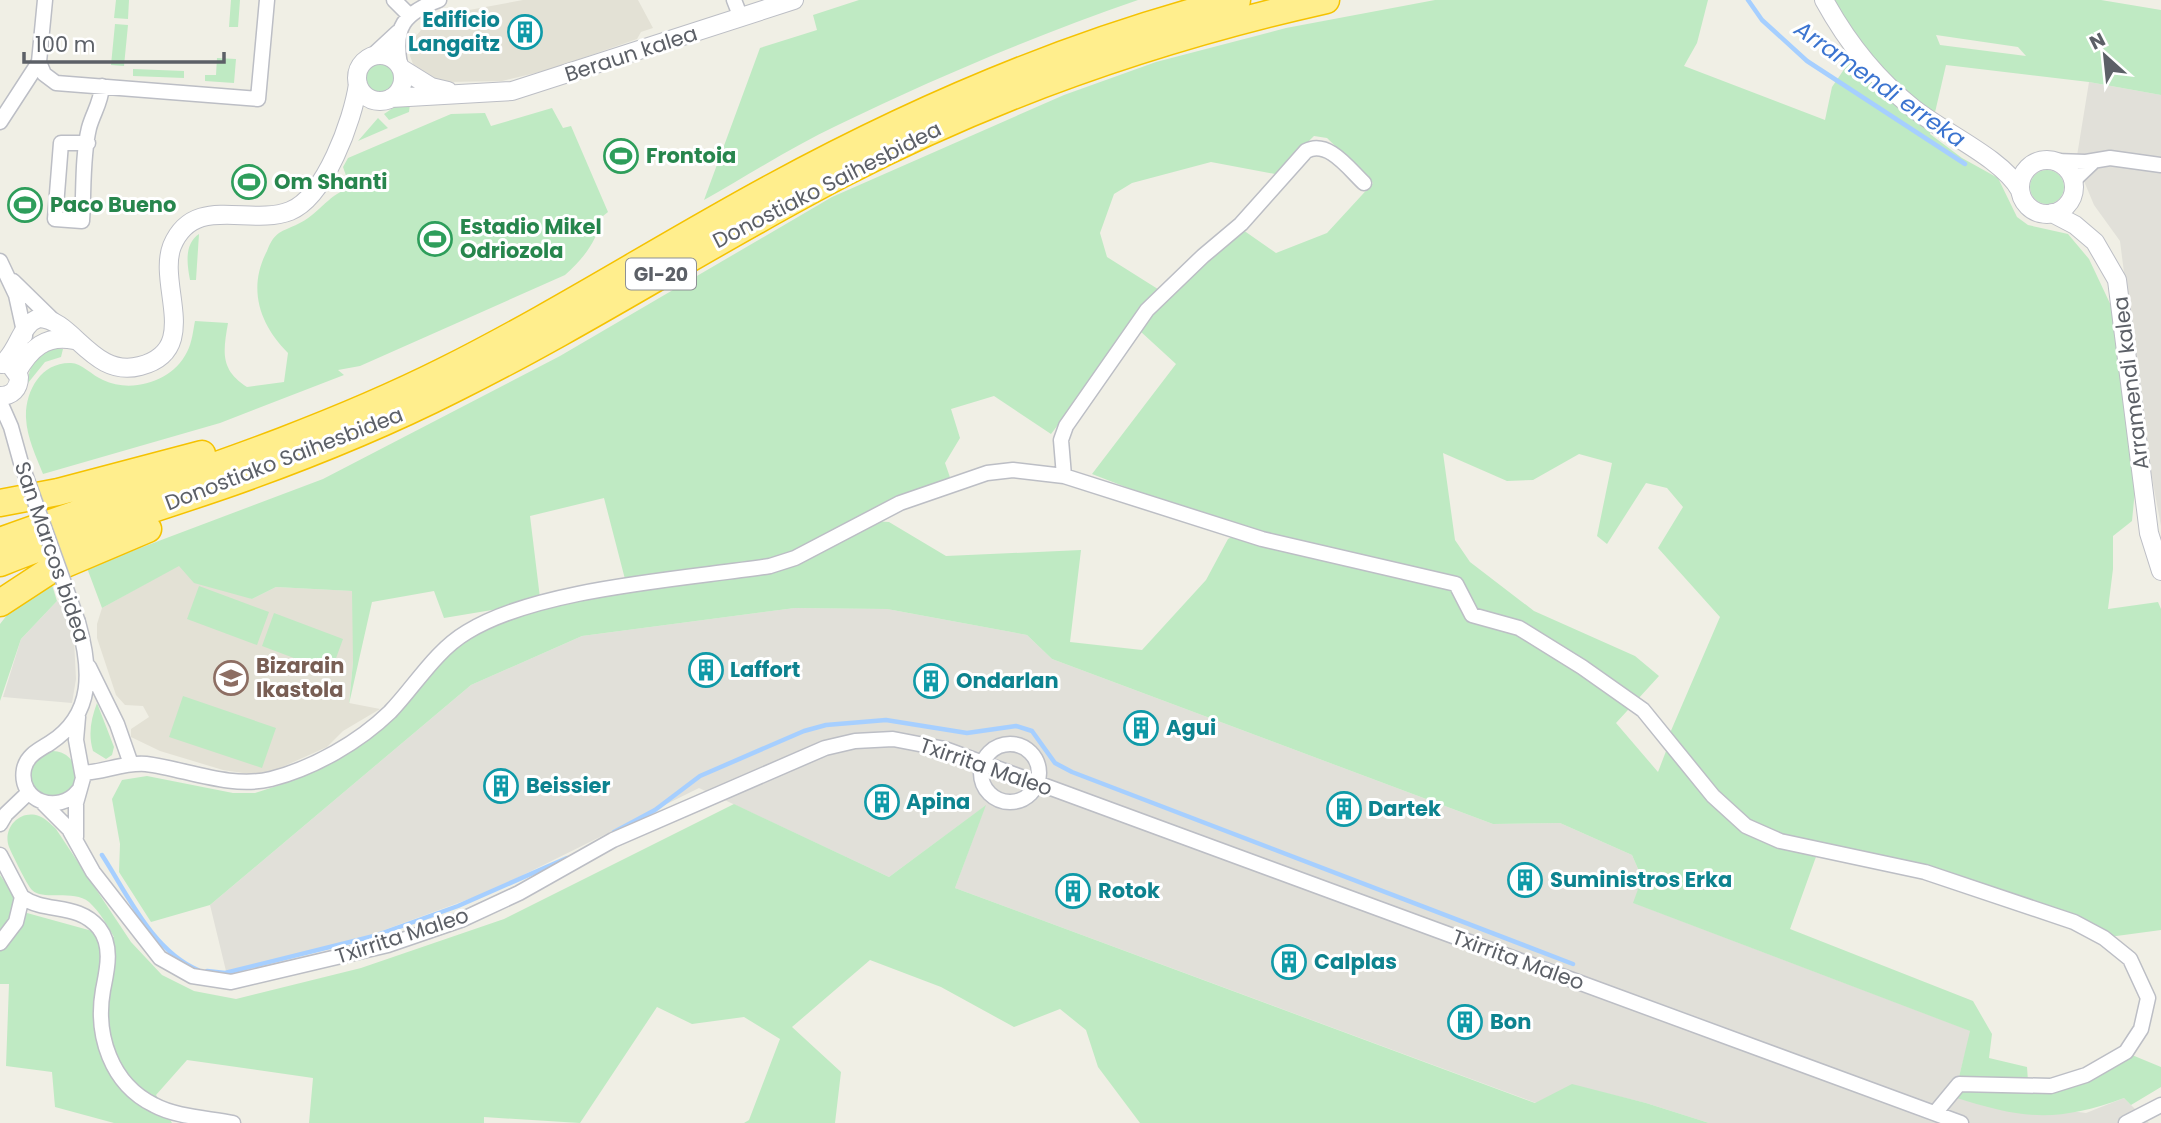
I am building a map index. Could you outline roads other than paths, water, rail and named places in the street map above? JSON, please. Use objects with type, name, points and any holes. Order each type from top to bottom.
[{"type":"highway","name":"Donostiako Saihesbidea","points":[[0,541],[303,434],[385,399],[476,354],[774,186],[895,124],[1047,60],[1157,23],[1237,0]]},
{"type":"highway","name":"Donostiako Saihesbidea","points":[[0,564],[247,477],[359,433],[536,347],[783,205],[951,121],[1054,80],[1163,43],[1326,0]]},
{"type":"highway","points":[[0,603],[32,580],[97,549],[303,470],[333,454],[359,433]]},
{"type":"highway","points":[[0,503],[58,492],[274,435],[303,434]]},
{"type":"street","points":[[0,122],[39,62],[45,0]]},
{"type":"street","points":[[16,97],[36,84],[56,83],[258,99],[267,0]]},
{"type":"street","points":[[394,0],[409,15]]},
{"type":"street","points":[[7,275],[74,340],[110,365],[126,368],[141,366],[157,358],[169,345],[174,332],[169,257],[182,230],[201,216],[214,213],[273,215],[303,205],[314,194],[345,132],[358,84],[359,69],[398,32],[409,15],[420,7],[439,0]]},
{"type":"street","points":[[734,0],[741,18]]},
{"type":"street","name":"Beraun kalea","points":[[390,99],[512,91],[794,0]]},
{"type":"street","points":[[1824,0],[1836,25],[1872,72],[1912,107],[1994,161],[2009,174],[2032,209],[2052,213],[2068,203],[2073,185],[2095,161]]},
{"type":"street","points":[[345,132],[390,99],[403,82],[398,32]]},
{"type":"street","points":[[371,57],[390,57],[400,67]]},
{"type":"street","points":[[39,62],[44,74],[56,83]]},
{"type":"street","name":"Beraun kalea","points":[[400,67],[430,87],[465,94]]},
{"type":"street","points":[[358,84],[367,97],[374,100],[390,99]]},
{"type":"street","points":[[88,143],[61,143],[55,219],[82,221],[88,143],[89,127],[101,101],[102,86]]},
{"type":"street","points":[[1063,477],[1061,440],[1066,426],[1147,310],[1241,224],[1306,151],[1314,146],[1325,148],[1364,183]]},
{"type":"street","points":[[1994,161],[2032,164],[2115,158],[2161,165]]},
{"type":"street","points":[[2055,161],[2067,169],[2073,185]]},
{"type":"street","points":[[2020,190],[2022,176],[2032,164]]},
{"type":"street","name":"Arramendi kalea","points":[[2073,185],[2095,242],[2110,265],[2120,290],[2146,512],[2161,571]]},
{"type":"street","name":"Arramendi kalea","points":[[2052,213],[2075,225],[2095,242]]},
{"type":"street","points":[[0,261],[16,295],[24,329]]},
{"type":"street","points":[[4,397],[19,383],[11,364],[24,329],[30,321],[39,318],[58,325]]},
{"type":"street","points":[[11,364],[46,341],[74,340]]},
{"type":"street","name":"San Marcos bidea","points":[[4,397],[21,463],[78,622],[89,666],[76,740],[82,769]]},
{"type":"street","points":[[82,769],[131,764],[236,781],[285,775],[346,746],[368,730],[389,712],[445,649],[464,634],[504,613],[594,592],[770,566],[795,558],[900,503],[987,473],[1013,470],[1063,477],[1262,539],[1456,584],[1472,615],[1519,628],[1583,667],[1643,710],[1713,796],[1746,826],[1780,841],[1925,872],[2074,922],[2104,938],[2130,959],[2148,998],[2141,1029],[2126,1052],[2086,1075],[2051,1086],[1959,1084],[1935,1114]]},
{"type":"street","points":[[89,666],[117,724],[131,764]]},
{"type":"street","points":[[78,718],[62,734],[30,757],[24,769],[25,784],[29,792],[43,803],[61,804],[78,791]]},
{"type":"street","name":"Txirrita Maleo","points":[[43,803],[62,820],[103,886],[160,958],[192,976],[231,982],[388,945],[461,920],[519,893],[613,840],[825,748],[876,739],[911,741],[1037,783],[1961,1123]]},
{"type":"street","points":[[42,748],[52,745],[66,748],[82,769],[75,815],[76,839]]},
{"type":"street","points":[[1007,745],[1020,746],[1034,759],[1038,771],[1037,783],[1027,796],[1003,801],[985,787],[983,764],[995,749],[1007,745]]},
{"type":"street","points":[[0,824],[29,792]]},
{"type":"street","points":[[0,855],[22,897],[34,905],[76,910],[101,930],[107,946],[108,964],[100,1018],[103,1038],[110,1060],[138,1095],[168,1110],[233,1123]]},
{"type":"street","points":[[0,943],[16,922],[22,897]]},
{"type":"street","points":[[2132,1122],[2161,1105]]},
{"type":"waterway","name":"Arramendi erreka","points":[[1748,0],[1762,20],[1807,61],[1965,164]]},
{"type":"waterway","points":[[614,832],[655,810],[700,776],[804,731],[826,725],[886,720],[967,733],[1016,726],[1032,731],[1055,763],[1072,772],[1573,964]]},
{"type":"waterway","points":[[102,855],[154,935],[182,961],[198,970]]},
{"type":"waterway","points":[[207,971],[225,973],[374,936],[458,906],[567,858]]},
{"type":"place","name":"Edificio Langaitz","points":[[525,32]]},
{"type":"place","name":"Frontoia","points":[[621,156]]},
{"type":"place","name":"Om Shanti","points":[[249,182]]},
{"type":"place","name":"Paco Bueno","points":[[25,205]]},
{"type":"place","name":"Estadio Mikel Odriozola","points":[[435,239]]},
{"type":"place","name":"Laffort","points":[[706,670]]},
{"type":"place","name":"Bizarain Ikastola","points":[[231,678]]},
{"type":"place","name":"Ondarlan","points":[[931,681]]},
{"type":"place","name":"Agui","points":[[1141,728]]},
{"type":"place","name":"Beissier","points":[[501,786]]},
{"type":"place","name":"Apina","points":[[882,802]]},
{"type":"place","name":"Dartek","points":[[1344,809]]},
{"type":"place","name":"Suministros Erka","points":[[1525,880]]},
{"type":"place","name":"Rotok","points":[[1073,891]]},
{"type":"place","name":"Calplas","points":[[1289,962]]},
{"type":"place","name":"Bon","points":[[1465,1022]]}]
